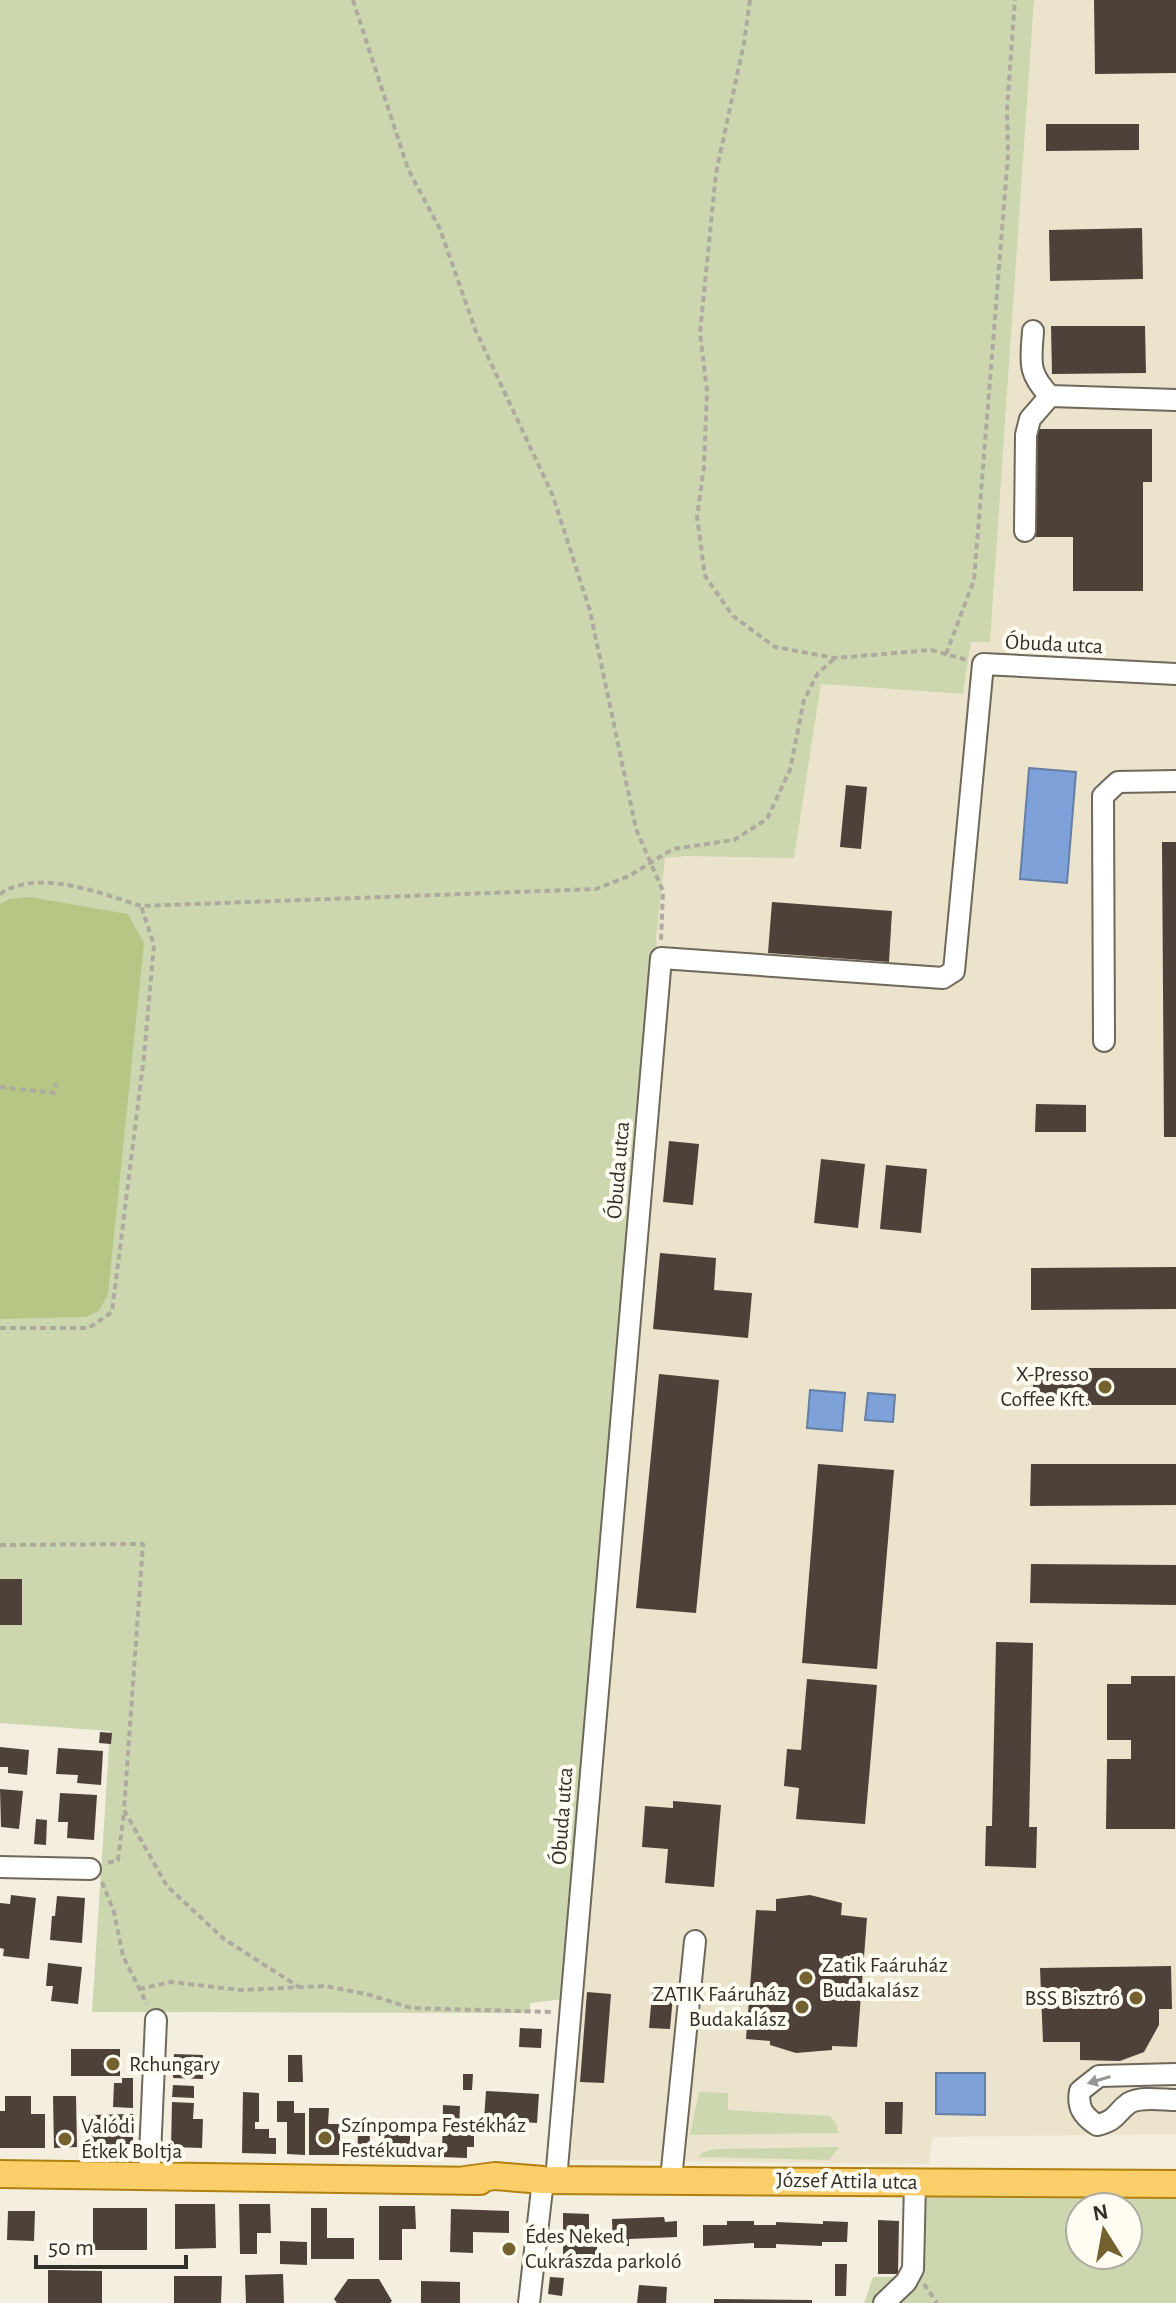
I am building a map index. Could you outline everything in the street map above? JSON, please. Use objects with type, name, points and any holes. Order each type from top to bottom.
[{"type":"main road","name":"József Attila utca","points":[[0,2174],[465,2180],[494,2183],[671,2179],[1176,2184]]},
{"type":"street","points":[[1033,331],[1031,367],[1036,382],[1050,396],[1176,400]]},
{"type":"street","points":[[1025,531],[1026,435],[1030,419],[1050,396]]},
{"type":"street","name":"Óbuda utca","points":[[529,2303],[539,2180],[571,2011],[661,958],[943,978],[954,971],[983,664],[1176,674]]},
{"type":"street","points":[[1104,1041],[1103,796],[1118,782],[1176,781]]},
{"type":"street","points":[[0,1867],[90,1869]]},
{"type":"street","points":[[671,2179],[695,1941]]},
{"type":"street","points":[[149,2177],[156,2020]]},
{"type":"street","points":[[1176,2074],[1099,2076],[1080,2091],[1078,2101],[1087,2119],[1097,2125],[1109,2122],[1128,2104],[1139,2100],[1176,2100]]},
{"type":"street","points":[[884,2303],[906,2282],[913,2269],[915,2182]]},
{"type":"path","points":[[353,0],[408,169],[440,229],[475,329],[553,496],[590,611],[636,829],[663,891],[661,958]]},
{"type":"path","points":[[750,0],[744,43],[716,173],[700,333],[707,391],[704,467],[697,517],[705,576],[733,616],[775,647],[835,658],[931,650],[983,664]]},
{"type":"path","points":[[946,654],[974,580],[1008,155],[1007,109],[1015,0]]},
{"type":"path","points":[[0,894],[9,888],[54,882],[141,906],[596,889],[629,876],[673,849],[734,840],[767,819],[790,770],[804,700],[818,673],[835,658]]},
{"type":"path","points":[[0,1328],[89,1328],[112,1312],[144,1056],[154,945],[141,906]]},
{"type":"path","points":[[0,1087],[54,1093],[56,1083]]},
{"type":"path","points":[[0,1545],[143,1544],[118,1860],[90,1869],[105,1885],[123,1956],[156,2020]]},
{"type":"path","points":[[124,1810],[167,1886],[224,1939],[299,1987]]},
{"type":"path","points":[[139,1989],[171,1982],[240,1990],[326,1986],[411,2008],[571,2011]]},
{"type":"shaded area","points":[[1034,0],[1176,0],[1176,2134],[932,2137],[929,2164],[570,2160],[606,1701],[658,853],[794,857],[821,684],[963,694],[971,642],[990,641]]},
{"type":"green space","points":[[0,0],[1034,0],[990,642],[971,642],[963,694],[821,684],[794,858],[665,858],[593,1692],[584,1726],[564,1999],[530,2003],[530,2013],[92,2012],[110,1731],[0,1723]]},
{"type":"green space","points":[[30,897],[128,914],[144,943],[108,1294],[99,1311],[86,1317],[0,1319],[0,904],[10,899]]},
{"type":"green space","points":[[699,2092],[728,2093],[728,2110],[829,2116],[836,2123],[838,2133],[690,2135]]},
{"type":"green space","points":[[839,2147],[829,2160],[698,2157],[715,2149]]},
{"type":"green space","points":[[907,2193],[1064,2197],[1064,2271],[1144,2271],[1144,2198],[1176,2199],[1176,2303],[864,2303],[873,2277],[903,2277]]},
{"type":"water","points":[[1029,768],[1076,772],[1067,883],[1020,879]]},
{"type":"water","points":[[810,1390],[845,1393],[842,1431],[807,1428]]},
{"type":"water","points":[[868,1393],[895,1395],[893,1422],[865,1420]]},
{"type":"water","points":[[936,2073],[985,2073],[985,2115],[936,2114]]},
{"type":"building","points":[[1094,0],[1176,0],[1176,73],[1095,74]]},
{"type":"building","points":[[1046,124],[1139,124],[1139,150],[1046,151]]},
{"type":"building","points":[[1142,228],[1143,279],[1050,281],[1049,230]]},
{"type":"building","points":[[1051,326],[1145,326],[1146,373],[1052,374]]},
{"type":"building","points":[[1036,429],[1152,429],[1152,482],[1143,482],[1143,591],[1073,591],[1073,537],[1036,537]]},
{"type":"building","points":[[846,785],[867,787],[861,849],[840,847]]},
{"type":"building","points":[[1162,842],[1176,842],[1176,1137],[1164,1137]]},
{"type":"building","points":[[772,902],[892,911],[889,962],[768,953]]},
{"type":"building","points":[[1036,1104],[1086,1105],[1086,1132],[1035,1132]]},
{"type":"building","points":[[669,1141],[699,1144],[693,1205],[663,1202]]},
{"type":"building","points":[[821,1159],[865,1164],[858,1228],[814,1223]]},
{"type":"building","points":[[886,1165],[927,1169],[921,1233],[880,1229]]},
{"type":"building","points":[[660,1253],[716,1258],[714,1290],[752,1293],[748,1338],[653,1329]]},
{"type":"building","points":[[1176,1267],[1176,1309],[1031,1310],[1031,1268]]},
{"type":"building","name":"X-Presso Coffee Kft.","points":[[1033,1368],[1176,1368],[1176,1405],[1033,1405]]},
{"type":"building","points":[[659,1374],[719,1380],[696,1613],[636,1608]]},
{"type":"building","points":[[818,1464],[894,1470],[877,1669],[802,1663]]},
{"type":"building","points":[[1031,1464],[1176,1464],[1176,1505],[1030,1506]]},
{"type":"building","points":[[1031,1564],[1176,1565],[1176,1605],[1030,1603]]},
{"type":"building","points":[[0,1579],[22,1579],[22,1625],[0,1625]]},
{"type":"building","points":[[996,1642],[1033,1643],[1029,1827],[1037,1827],[1036,1868],[985,1866],[986,1826],[992,1826]]},
{"type":"building","points":[[1131,1676],[1175,1676],[1175,1829],[1106,1829],[1107,1759],[1131,1759],[1131,1740],[1107,1740],[1107,1684],[1131,1684]]},
{"type":"building","points":[[807,1679],[877,1685],[865,1824],[796,1819],[799,1788],[784,1786],[787,1749],[801,1750]]},
{"type":"building","points":[[100,1732],[112,1733],[111,1744],[99,1743]]},
{"type":"building","points":[[0,1747],[29,1750],[27,1775],[8,1773],[8,1767],[0,1767]]},
{"type":"building","points":[[58,1748],[103,1751],[101,1785],[77,1783],[78,1775],[56,1774]]},
{"type":"building","points":[[0,1789],[23,1791],[19,1829],[1,1827]]},
{"type":"building","points":[[60,1793],[97,1795],[94,1840],[67,1838],[68,1822],[58,1822]]},
{"type":"building","points":[[673,1801],[721,1805],[714,1887],[665,1883],[668,1849],[642,1847],[645,1806],[673,1808]]},
{"type":"building","points":[[36,1819],[47,1820],[46,1845],[34,1844]]},
{"type":"building","points":[[11,1895],[36,1898],[29,1959],[3,1956],[4,1949],[0,1948],[0,1903],[10,1904]]},
{"type":"building","name":"Zatik Faáruház Budakalász","points":[[810,1895],[842,1903],[841,1915],[867,1918],[857,2047],[832,2046],[832,2050],[796,2053],[770,2045],[770,2041],[746,2039],[756,1910],[776,1911],[776,1899]]},
{"type":"building","points":[[57,1896],[85,1898],[82,1943],[50,1940]]},
{"type":"building","points":[[48,1963],[82,1967],[78,2004],[51,2001],[53,1986],[46,1986]]},
{"type":"building","points":[[1171,1966],[1172,2009],[1159,2009],[1159,2025],[1144,2052],[1120,2061],[1080,2060],[1080,2042],[1043,2042],[1040,1968]]},
{"type":"building","points":[[653,1983],[674,1985],[670,2029],[649,2028]]},
{"type":"building","points":[[587,1992],[611,1994],[604,2083],[580,2082]]},
{"type":"building","points":[[520,2028],[542,2029],[541,2048],[519,2047]]},
{"type":"building","points":[[71,2049],[120,2049],[120,2076],[71,2076]]},
{"type":"building","points":[[174,2054],[203,2055],[203,2079],[173,2078]]},
{"type":"building","points":[[288,2055],[302,2055],[303,2082],[288,2082]]},
{"type":"building","points":[[463,2074],[473,2074],[472,2090],[463,2090]]},
{"type":"building","points":[[122,2078],[133,2078],[133,2108],[113,2107],[114,2083],[122,2083]]},
{"type":"building","points":[[173,2085],[194,2086],[194,2098],[172,2097]]},
{"type":"building","points":[[486,2091],[539,2094],[537,2123],[507,2121],[506,2135],[483,2134]]},
{"type":"building","points":[[243,2092],[259,2093],[259,2122],[255,2122],[255,2129],[269,2129],[269,2138],[276,2138],[276,2154],[242,2153]]},
{"type":"building","points":[[5,2096],[31,2096],[31,2114],[45,2114],[45,2148],[0,2148],[0,2111],[5,2111]]},
{"type":"building","points":[[53,2096],[76,2096],[77,2147],[54,2148]]},
{"type":"building","points":[[277,2101],[294,2101],[294,2113],[305,2113],[305,2155],[287,2154],[287,2122],[277,2122]]},
{"type":"building","points":[[172,2102],[194,2103],[193,2119],[203,2119],[202,2148],[171,2147]]},
{"type":"building","points":[[885,2102],[903,2102],[902,2134],[885,2134]]},
{"type":"building","points":[[443,2105],[460,2106],[459,2131],[474,2132],[474,2147],[467,2147],[467,2158],[442,2157]]},
{"type":"building","points":[[309,2108],[329,2108],[328,2124],[340,2124],[340,2155],[309,2155]]},
{"type":"building","points":[[133,2114],[133,2149],[89,2149],[89,2115]]},
{"type":"building","points":[[378,2129],[410,2130],[410,2157],[378,2156]]},
{"type":"building","points":[[358,2134],[370,2134],[369,2155],[357,2155]]},
{"type":"building","points":[[175,2204],[215,2204],[216,2248],[175,2249]]},
{"type":"building","points":[[239,2204],[270,2204],[271,2233],[257,2233],[257,2254],[240,2254]]},
{"type":"building","points":[[379,2206],[415,2206],[416,2229],[402,2229],[402,2260],[379,2260]]},
{"type":"building","points":[[93,2208],[147,2208],[147,2250],[93,2250]]},
{"type":"building","points":[[311,2208],[327,2208],[327,2238],[354,2238],[354,2259],[311,2259]]},
{"type":"building","points":[[451,2209],[509,2211],[509,2233],[473,2232],[473,2253],[450,2252]]},
{"type":"building","points":[[8,2211],[35,2211],[34,2241],[7,2240]]},
{"type":"building","points":[[563,2213],[589,2214],[589,2242],[597,2242],[597,2261],[589,2261],[588,2271],[563,2271]]},
{"type":"building","points":[[664,2217],[665,2222],[677,2221],[677,2237],[629,2239],[629,2246],[613,2246],[612,2219]]},
{"type":"building","points":[[878,2220],[899,2221],[898,2274],[878,2274]]},
{"type":"building","points":[[727,2221],[754,2221],[754,2225],[848,2222],[847,2242],[822,2242],[822,2246],[776,2244],[776,2248],[754,2248],[754,2243],[703,2246],[703,2225],[727,2225]]},
{"type":"building","points":[[280,2241],[307,2242],[307,2265],[280,2264]]},
{"type":"building","points":[[835,2264],[847,2264],[846,2296],[835,2296]]},
{"type":"building","points":[[48,2270],[102,2271],[102,2303],[48,2303]]},
{"type":"building","points":[[283,2274],[284,2303],[246,2303],[245,2275]]},
{"type":"building","points":[[174,2276],[222,2276],[221,2303],[174,2303]]},
{"type":"building","points":[[550,2277],[564,2278],[562,2296],[548,2294]]},
{"type":"building","points":[[348,2279],[379,2279],[392,2301],[337,2303],[334,2299]]},
{"type":"building","points":[[421,2281],[460,2282],[460,2303],[421,2303]]},
{"type":"building","points":[[639,2285],[667,2287],[666,2303],[637,2303]]},
{"type":"building","points":[[714,2299],[812,2300],[812,2303],[714,2303]]},
{"type":"place","name":"X-Presso Coffee Kft.","points":[[1105,1387]]},
{"type":"place","name":"Zatik Faáruház Budakalász","points":[[806,1978]]},
{"type":"place","name":"BSS Bisztró","points":[[1136,1998]]},
{"type":"place","name":"ZATIK Faáruház Budakalász","points":[[802,2007]]},
{"type":"place","name":"Rchungary","points":[[113,2064]]},
{"type":"place","name":"Színpompa Festékház Festékudvar","points":[[325,2138]]},
{"type":"place","name":"Valódi Étkek Boltja","points":[[65,2139]]},
{"type":"place","name":"Édes Neked Cukrászda parkoló","points":[[509,2249]]}]
